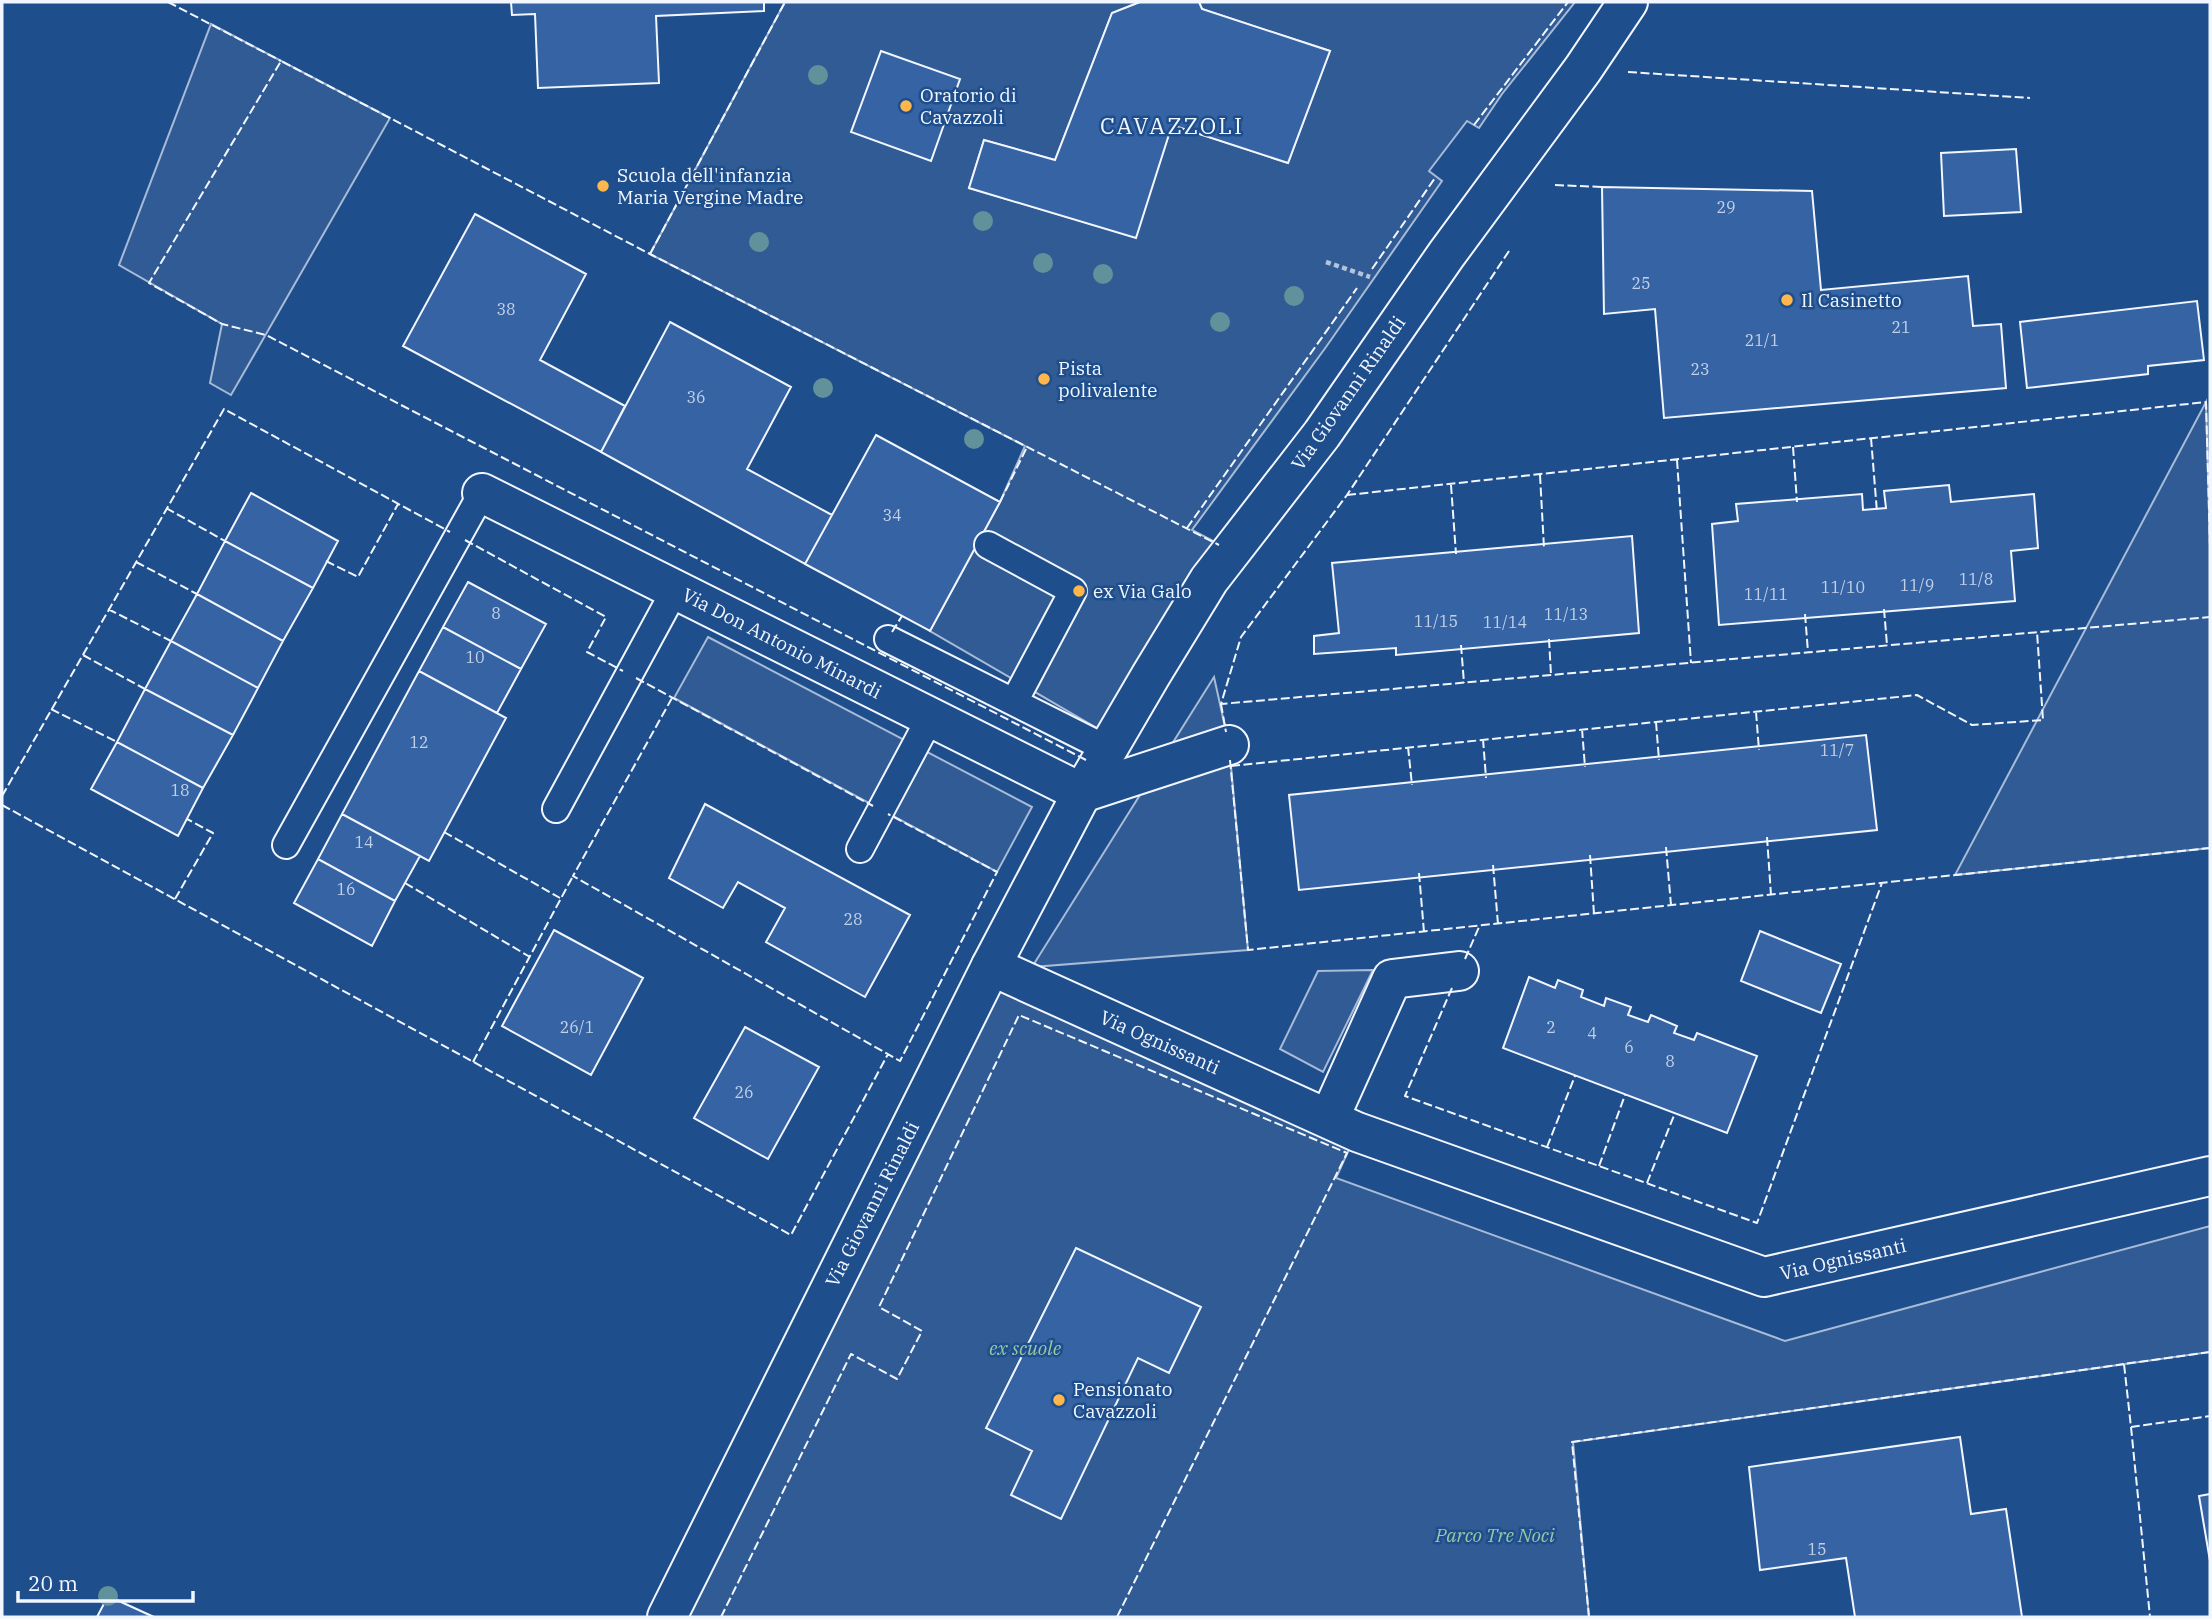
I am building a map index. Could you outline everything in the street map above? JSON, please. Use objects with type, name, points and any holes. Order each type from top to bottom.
[{"type":"street","name":"Via Giovanni Rinaldi","points":[[667,1617],[990,966],[1107,749],[1209,580],[1322,435],[1446,254],[1583,69],[1628,2]]},
{"type":"street","name":"Via Don Antonio Minardi","points":[[482,493],[1082,793]]},
{"type":"street","points":[[1082,793],[1229,745]]},
{"type":"street","name":"Via Ognissanti","points":[[990,966],[1357,1132],[1764,1277],[2210,1176]]},
{"type":"street","points":[[1329,1119],[1392,979],[1460,971]]},
{"type":"lane","points":[[286,845],[482,493]]},
{"type":"lane","points":[[988,545],[1073,592],[1014,702]]},
{"type":"lane","points":[[556,809],[675,590]]},
{"type":"lane","points":[[888,639],[1107,749]]},
{"type":"lane","points":[[860,849],[930,718]]},
{"type":"path","points":[[1326,262],[1374,278]]},
{"type":"shaded area","points":[[785,2],[1140,2],[1112,13],[1055,160],[984,140],[969,188],[1135,237],[1172,125],[1288,163],[1330,51],[1202,9],[1199,2],[1575,2],[1502,94],[1479,128],[1467,121],[1429,171],[1442,181],[1326,347],[1192,530],[1232,551],[1114,738],[930,631],[1000,502],[1025,446],[650,254]]},
{"type":"shaded area","points":[[211,24],[390,118],[231,395],[210,383],[222,324],[119,265]]},
{"type":"shaded area","points":[[2206,402],[2210,546],[2210,848],[1955,875]]},
{"type":"shaded area","points":[[708,637],[1032,807],[997,872],[674,698]]},
{"type":"shaded area","points":[[1214,677],[1229,745],[1248,950],[1032,967]]},
{"type":"shaded area","points":[[991,966],[1357,1132],[1336,1178],[1785,1341],[2210,1226],[2210,1352],[1573,1442],[1589,1617],[667,1617]]},
{"type":"shaded area","points":[[1373,970],[1323,1072],[1280,1049],[1318,971]]},
{"type":"building","points":[[511,2],[764,2],[764,11],[656,16],[659,83],[538,88],[535,14],[512,15]]},
{"type":"building","points":[[1140,2],[1199,2],[1202,9],[1330,51],[1288,163],[1172,125],[1136,238],[969,188],[984,140],[1055,160],[1112,13]]},
{"type":"building","name":"Oratorio di Cavazzoli","points":[[881,51],[960,79],[931,161],[851,132]]},
{"type":"building","points":[[2016,149],[2021,212],[1944,216],[1941,153]]},
{"type":"building","name":"Il Casinetto","points":[[1602,187],[1812,191],[1821,290],[1968,276],[1973,326],[2001,324],[2006,388],[1664,418],[1655,309],[1604,314]]},
{"type":"building","points":[[475,214],[586,274],[540,360],[625,406],[601,452],[403,346]]},
{"type":"building","points":[[2197,301],[2204,360],[2148,366],[2148,374],[2027,388],[2020,322]]},
{"type":"building","points":[[670,322],[791,387],[747,469],[832,515],[805,564],[601,452]]},
{"type":"building","points":[[876,435],[1000,502],[930,631],[805,564]]},
{"type":"building","points":[[1949,485],[1951,502],[2034,494],[2038,548],[2011,551],[2015,601],[1719,625],[1712,524],[1738,521],[1736,504],[1862,494],[1863,510],[1886,508],[1884,491]]},
{"type":"building","points":[[251,493],[338,541],[313,588],[225,541]]},
{"type":"building","points":[[1632,536],[1639,633],[1396,655],[1396,648],[1314,654],[1314,636],[1339,633],[1332,563]]},
{"type":"building","points":[[225,541],[313,588],[283,641],[197,594]]},
{"type":"building","points":[[468,582],[546,624],[521,669],[443,627]]},
{"type":"building","points":[[197,594],[283,641],[258,688],[171,641]]},
{"type":"building","points":[[443,627],[521,669],[497,713],[419,671]]},
{"type":"building","points":[[171,641],[258,688],[233,735],[145,689]]},
{"type":"building","points":[[419,671],[506,718],[429,861],[342,814]]},
{"type":"building","points":[[145,689],[233,735],[203,788],[117,742]]},
{"type":"building","points":[[1866,735],[1877,830],[1299,890],[1289,795]]},
{"type":"building","points":[[117,742],[203,788],[178,836],[91,789]]},
{"type":"building","points":[[705,804],[910,915],[865,997],[766,942],[785,908],[738,882],[723,908],[669,878]]},
{"type":"building","points":[[342,814],[420,856],[395,901],[318,859]]},
{"type":"building","points":[[318,859],[395,901],[372,946],[294,903]]},
{"type":"building","points":[[554,930],[643,978],[591,1075],[502,1026]]},
{"type":"building","points":[[1760,931],[1841,964],[1821,1013],[1741,981]]},
{"type":"building","points":[[1529,977],[1555,988],[1558,980],[1583,990],[1581,997],[1604,1006],[1606,998],[1631,1007],[1628,1015],[1648,1022],[1651,1015],[1677,1026],[1674,1033],[1694,1040],[1697,1033],[1757,1056],[1727,1133],[1503,1048]]},
{"type":"building","points":[[745,1027],[819,1067],[768,1159],[694,1118]]},
{"type":"building","name":"Pensionato Cavazzoli","points":[[1076,1248],[1201,1307],[1169,1373],[1138,1358],[1061,1519],[1011,1495],[1032,1451],[986,1428]]},
{"type":"building","points":[[1960,1437],[1971,1514],[2006,1509],[2022,1617],[1855,1617],[1846,1558],[1760,1570],[1749,1467]]},
{"type":"building","points":[[2210,1494],[2210,1561],[2199,1496]]},
{"type":"building","points":[[108,1596],[154,1617],[97,1617]]},
{"type":"fence","points":[[168,2],[281,61]]},
{"type":"fence","points":[[650,254],[785,2]]},
{"type":"fence","points":[[1474,125],[1568,2]]},
{"type":"fence","points":[[1086,760],[266,335],[222,324],[149,283],[281,61],[650,254],[1219,545]]},
{"type":"fence","points":[[1628,72],[2030,98]]},
{"type":"fence","points":[[1372,269],[1435,178]]},
{"type":"fence","points":[[1555,185],[1602,187]]},
{"type":"fence","points":[[1509,251],[1347,495],[1241,637],[1221,704],[2210,617]]},
{"type":"fence","points":[[1187,528],[1357,288]]},
{"type":"fence","points":[[1347,495],[2206,402],[2210,546]]},
{"type":"fence","points":[[2,796],[224,409],[450,532]]},
{"type":"fence","points":[[1871,438],[1877,512]]},
{"type":"fence","points":[[1000,502],[1027,447]]},
{"type":"fence","points":[[1793,447],[1797,502]]},
{"type":"fence","points":[[1677,460],[1691,663]]},
{"type":"fence","points":[[1540,475],[1544,548]]},
{"type":"fence","points":[[1451,485],[1456,554]]},
{"type":"fence","points":[[326,561],[358,577],[398,504]]},
{"type":"fence","points":[[166,508],[225,541]]},
{"type":"fence","points":[[465,540],[606,617],[587,652],[623,671]]},
{"type":"fence","points":[[136,562],[197,594]]},
{"type":"fence","points":[[108,609],[171,641]]},
{"type":"fence","points":[[1884,609],[1887,645]]},
{"type":"fence","points":[[1805,614],[1808,652]]},
{"type":"fence","points":[[892,632],[902,616]]},
{"type":"fence","points":[[1231,766],[1917,695],[1972,725],[2043,720],[2037,632]]},
{"type":"fence","points":[[1549,639],[1551,675]]},
{"type":"fence","points":[[1461,645],[1464,683]]},
{"type":"fence","points":[[83,655],[145,689]]},
{"type":"fence","points":[[636,678],[873,806]]},
{"type":"fence","points":[[672,698],[573,876],[900,1061],[997,872],[888,814]]},
{"type":"fence","points":[[1221,704],[1226,732]]},
{"type":"fence","points":[[51,709],[117,742]]},
{"type":"fence","points":[[1756,712],[1759,750]]},
{"type":"fence","points":[[1656,722],[1659,760]]},
{"type":"fence","points":[[1582,729],[1585,767]]},
{"type":"fence","points":[[1483,739],[1486,778]]},
{"type":"fence","points":[[1408,747],[1412,785]]},
{"type":"fence","points":[[1230,760],[1248,950],[2210,848]]},
{"type":"fence","points":[[2,805],[791,1235],[888,1054]]},
{"type":"fence","points":[[175,899],[213,833],[187,819]]},
{"type":"fence","points":[[444,832],[560,898]]},
{"type":"fence","points":[[1767,837],[1771,895]]},
{"type":"fence","points":[[1666,847],[1671,905]]},
{"type":"fence","points":[[1590,855],[1594,914]]},
{"type":"fence","points":[[1493,865],[1498,924]]},
{"type":"fence","points":[[1419,873],[1424,932]]},
{"type":"fence","points":[[473,1062],[573,876]]},
{"type":"fence","points":[[405,883],[530,957]]},
{"type":"fence","points":[[1452,988],[1405,1096],[1757,1223],[1882,883]]},
{"type":"fence","points":[[1465,959],[1479,927]]},
{"type":"fence","points":[[721,1617],[851,1354],[897,1379],[922,1331],[879,1307],[1019,1015],[1347,1153],[1117,1617]]},
{"type":"fence","points":[[1547,1147],[1575,1076]]},
{"type":"fence","points":[[1599,1166],[1625,1095]]},
{"type":"fence","points":[[1647,1183],[1675,1113]]},
{"type":"fence","points":[[2210,1352],[2124,1364],[2131,1427],[2210,1416]]},
{"type":"fence","points":[[1589,1617],[1572,1442],[2124,1364]]},
{"type":"fence","points":[[2131,1427],[2150,1617]]},
{"type":"place","name":"Oratorio di Cavazzoli","points":[[906,106]]},
{"type":"place","name":"Scuola dell'infanzia Maria Vergine Madre","points":[[603,186]]},
{"type":"place","name":"Il Casinetto","points":[[1787,300]]},
{"type":"place","name":"Pista polivalente","points":[[1044,379]]},
{"type":"place","name":"ex Via Galo","points":[[1079,591]]},
{"type":"place","name":"Pensionato Cavazzoli","points":[[1059,1400]]},
{"type":"district","name":"CAVAZZOLI","points":[[1172,125]]},
{"type":"park label","name":"ex scuole","points":[[1025,1348]]},
{"type":"park label","name":"Parco Tre Noci","points":[[1495,1535]]}]
